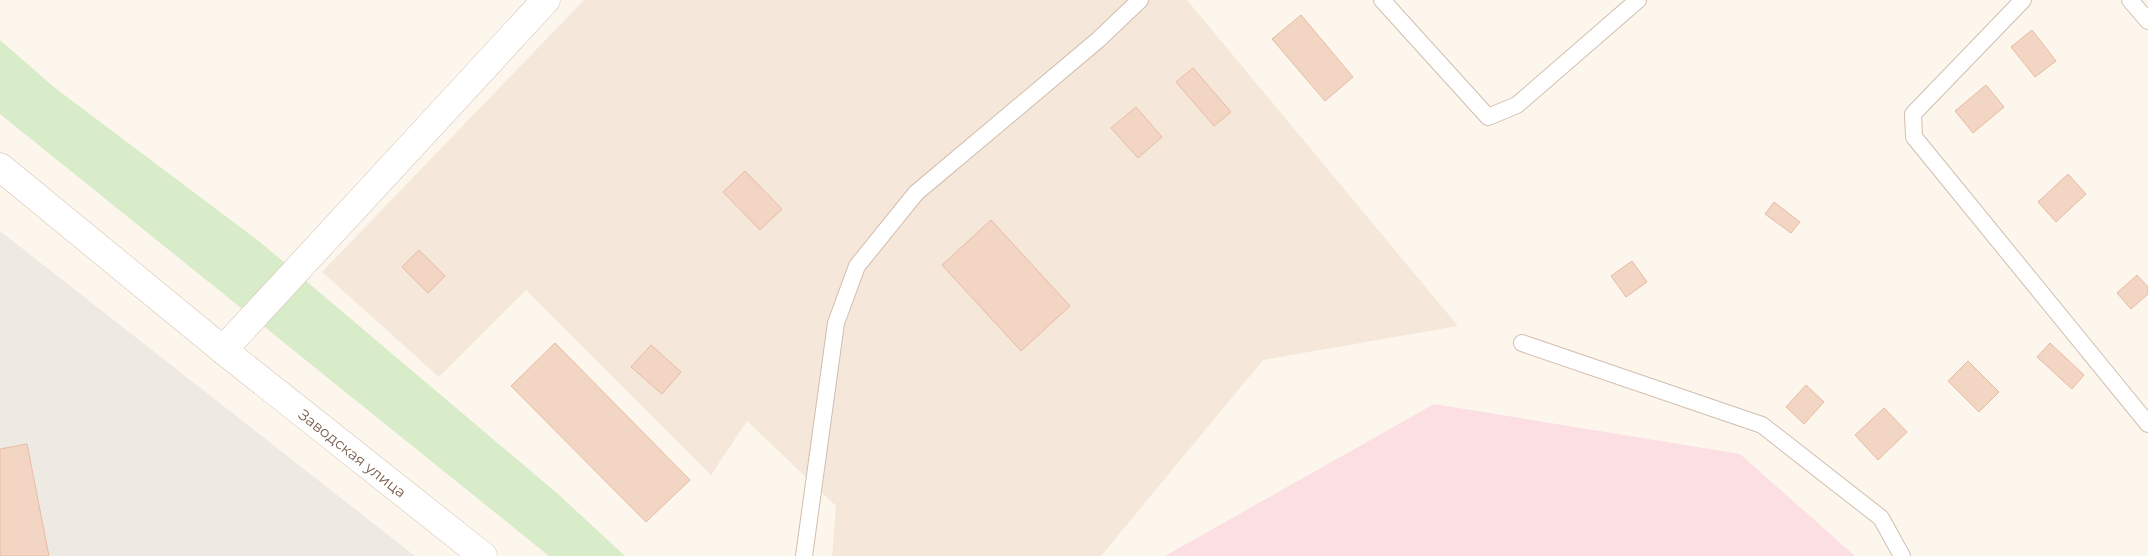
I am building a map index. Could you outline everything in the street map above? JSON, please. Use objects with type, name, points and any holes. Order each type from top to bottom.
[{"type":"main road","points":[[223,350],[546,0]]},
{"type":"main road","name":"Заводская улица","points":[[0,167],[223,350],[483,556]]},
{"type":"lane","points":[[804,556],[836,323],[856,266],[916,193],[1098,40],[1140,0]]},
{"type":"lane","points":[[1382,0],[1488,117],[1517,106],[1638,0]]},
{"type":"lane","points":[[2023,0],[1913,114],[1914,138],[2148,424]]},
{"type":"lane","points":[[2130,0],[2148,22]]},
{"type":"lane","points":[[1522,343],[1762,425],[1881,518],[1902,556]]},
{"type":"shaded area","points":[[584,0],[1187,0],[1458,326],[1263,360],[1101,556],[832,556],[836,506],[747,421],[711,475],[526,290],[439,377],[322,272]]},
{"type":"shaded area","points":[[0,231],[415,556],[0,556]]},
{"type":"shaded area","points":[[1434,404],[1740,454],[1855,556],[1165,556]]},
{"type":"green space","points":[[0,40],[55,88],[260,242],[558,494],[625,556],[549,556],[0,114]]},
{"type":"building","points":[[1301,15],[1353,77],[1325,101],[1272,39]]},
{"type":"building","points":[[2032,30],[2056,61],[2035,77],[2011,47]]},
{"type":"building","points":[[1193,68],[1231,112],[1214,126],[1176,82]]},
{"type":"building","points":[[1986,85],[2004,107],[1973,133],[1955,111]]},
{"type":"building","points":[[1136,107],[1162,137],[1138,158],[1111,128]]},
{"type":"building","points":[[745,171],[782,209],[760,230],[723,192]]},
{"type":"building","points":[[2068,174],[2086,194],[2056,222],[2038,202]]},
{"type":"building","points":[[1774,202],[1800,222],[1791,233],[1765,214]]},
{"type":"building","points":[[991,220],[1070,306],[1021,351],[942,265]]},
{"type":"building","points":[[419,250],[445,276],[428,293],[402,267]]},
{"type":"building","points":[[1632,261],[1647,282],[1626,297],[1611,276]]},
{"type":"building","points":[[2137,275],[2148,287],[2148,294],[2131,309],[2117,293]]},
{"type":"building","points":[[555,343],[690,480],[646,522],[511,386]]},
{"type":"building","points":[[2050,343],[2084,375],[2072,389],[2037,357]]},
{"type":"building","points":[[651,345],[681,372],[662,394],[631,367]]},
{"type":"building","points":[[1968,361],[1999,392],[1979,412],[1948,381]]},
{"type":"building","points":[[1806,385],[1824,402],[1804,424],[1786,407]]},
{"type":"building","points":[[1884,408],[1907,432],[1878,460],[1855,435]]},
{"type":"building","points":[[27,444],[49,556],[0,556],[0,449]]}]
